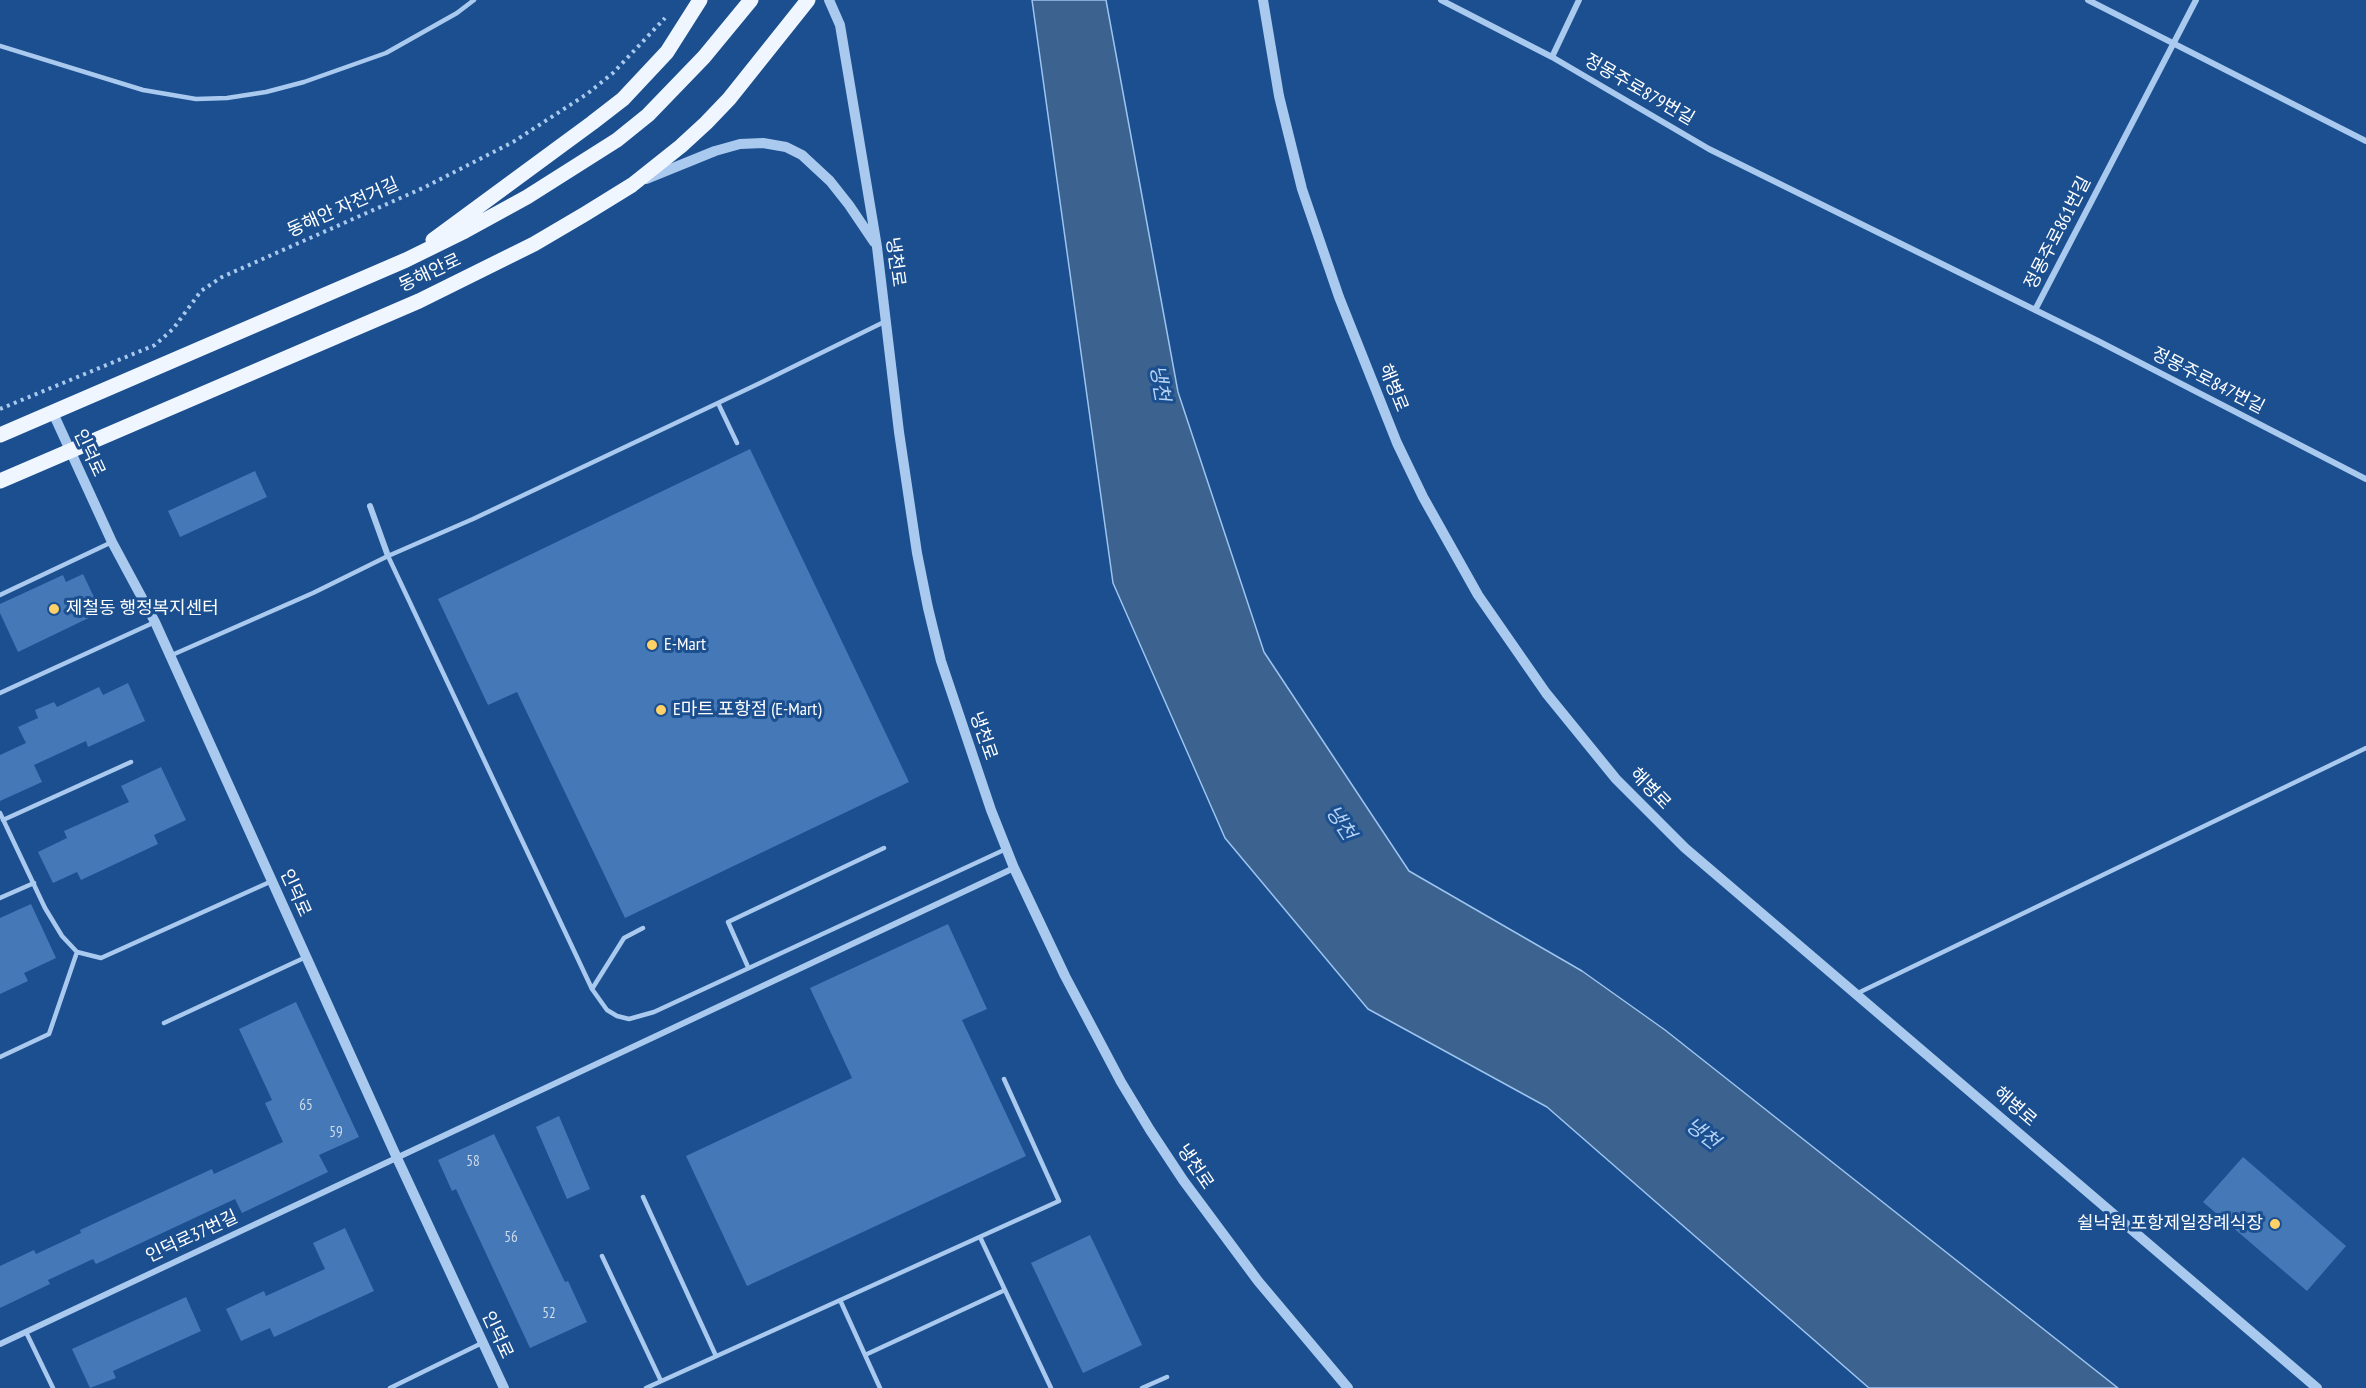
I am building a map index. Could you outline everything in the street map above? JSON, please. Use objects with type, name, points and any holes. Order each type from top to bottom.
[{"type":"main road","points":[[406,260],[623,99],[667,52],[700,0]]},
{"type":"main road","name":"동해안로","points":[[0,435],[406,260],[527,197],[617,140],[648,115],[677,87],[751,0]]},
{"type":"main road","name":"동해안로","points":[[0,481],[419,301],[534,244],[632,185],[681,146],[729,99],[808,0]]},
{"type":"street","name":"냉천로","points":[[829,0],[842,34],[877,247],[902,453],[928,608],[941,662],[959,718],[1014,867],[1094,1033],[1150,1130],[1183,1180],[1258,1281],[1348,1388]]},
{"type":"street","name":"해병로","points":[[1263,0],[1290,143],[1317,235],[1397,443],[1428,506],[1478,595],[1546,693],[1637,801],[1693,855],[2316,1388]]},
{"type":"street","points":[[1441,0],[1552,57],[1579,0]]},
{"type":"street","points":[[2088,0],[2366,141]]},
{"type":"street","name":"정몽주로861번길","points":[[1767,178],[2035,310],[2196,0]]},
{"type":"street","name":"정몽주로879번길","points":[[1552,57],[1709,149],[1767,178]]},
{"type":"street","points":[[632,185],[705,155],[740,144],[764,143],[786,147],[802,155],[830,181],[877,247]]},
{"type":"street","name":"정몽주로847번길","points":[[2035,310],[2366,479]]},
{"type":"street","name":"인덕로","points":[[53,413],[112,542],[171,656],[397,1158],[504,1388]]},
{"type":"street","points":[[370,506],[388,556]]},
{"type":"street","name":"인덕로37번길","points":[[0,1344],[1014,867]]},
{"type":"lane","points":[[0,46],[143,90],[196,99],[227,98],[266,92],[304,82],[386,52],[441,23],[474,0]]},
{"type":"lane","points":[[171,656],[473,519],[886,321]]},
{"type":"lane","points":[[718,403],[737,443]]},
{"type":"lane","points":[[0,595],[112,542]]},
{"type":"lane","points":[[388,556],[592,989],[607,1010],[617,1016],[629,1019],[654,1012],[1007,848]]},
{"type":"lane","points":[[0,693],[155,622]]},
{"type":"lane","points":[[1857,994],[2366,747]]},
{"type":"lane","points":[[3,820],[131,762]]},
{"type":"lane","points":[[0,813],[62,936],[77,952],[101,958],[272,881]]},
{"type":"lane","points":[[748,967],[728,922],[884,848]]},
{"type":"lane","points":[[0,898],[34,884]]},
{"type":"lane","points":[[592,989],[624,938],[644,928]]},
{"type":"lane","points":[[0,1057],[49,1034],[77,952]]},
{"type":"lane","points":[[164,1023],[306,957]]},
{"type":"lane","points":[[646,1388],[1059,1201],[1004,1079]]},
{"type":"lane","points":[[644,1197],[716,1356]]},
{"type":"lane","points":[[980,1237],[1051,1388]]},
{"type":"lane","points":[[602,1256],[661,1381]]},
{"type":"lane","points":[[865,1356],[1005,1290]]},
{"type":"lane","points":[[840,1300],[880,1388]]},
{"type":"lane","points":[[26,1332],[53,1388]]},
{"type":"lane","points":[[390,1388],[483,1342]]},
{"type":"lane","points":[[1142,1388],[1167,1377]]},
{"type":"path","name":"동해안 자전거길","points":[[0,409],[155,345],[165,339],[201,291],[222,277],[423,188],[513,142],[578,100],[613,74],[666,17]]},
{"type":"water","name":"냉천","points":[[1032,0],[1106,0],[1178,392],[1264,652],[1409,871],[1582,971],[1665,1030],[2118,1388],[1869,1388],[1547,1107],[1368,1009],[1225,838],[1113,583]]},
{"type":"building","name":"E-Mart","points":[[750,449],[909,782],[625,918],[517,692],[488,705],[438,599]]},
{"type":"building","points":[[255,471],[267,497],[180,537],[168,511]]},
{"type":"building","points":[[83,574],[101,612],[18,652],[0,613],[0,604],[63,575],[66,582]]},
{"type":"building","points":[[128,683],[145,721],[88,747],[86,741],[34,765],[42,782],[0,801],[0,755],[26,743],[18,727],[38,718],[35,710],[54,702],[57,707],[99,687],[103,695]]},
{"type":"building","points":[[161,767],[186,820],[154,835],[158,844],[81,880],[77,872],[53,883],[38,852],[67,838],[64,831],[129,802],[121,786]]},
{"type":"building","points":[[31,904],[56,958],[24,973],[28,981],[0,994],[0,918]]},
{"type":"building","points":[[948,924],[987,1009],[962,1020],[1026,1156],[747,1286],[686,1156],[852,1078],[810,988]]},
{"type":"building","points":[[296,1002],[359,1137],[319,1155],[328,1172],[242,1213],[235,1199],[96,1264],[93,1259],[48,1280],[50,1284],[0,1308],[0,1266],[34,1250],[36,1254],[81,1233],[80,1230],[212,1169],[214,1174],[283,1142],[265,1103],[272,1100],[239,1029]]},
{"type":"building","points":[[559,1116],[590,1189],[567,1199],[536,1127]]},
{"type":"building","points":[[494,1134],[565,1282],[568,1281],[587,1322],[530,1348],[456,1189],[452,1191],[438,1160]]},
{"type":"building","name":"쉴낙원 포항제일장례식장","points":[[2243,1157],[2346,1246],[2307,1291],[2203,1202]]},
{"type":"building","points":[[345,1228],[374,1291],[274,1337],[270,1328],[241,1341],[226,1309],[264,1291],[266,1296],[325,1269],[313,1243]]},
{"type":"building","points":[[1090,1235],[1142,1345],[1083,1373],[1031,1263]]},
{"type":"building","points":[[186,1297],[201,1331],[113,1371],[116,1378],[90,1388],[72,1349]]},
{"type":"place","name":"제철동 행정복지센터","points":[[54,609]]},
{"type":"place","name":"E-Mart","points":[[652,645]]},
{"type":"place","name":"E마트 포항점 (E-Mart)","points":[[661,710]]},
{"type":"place","name":"쉴낙원 포항제일장례식장","points":[[2275,1224]]}]
